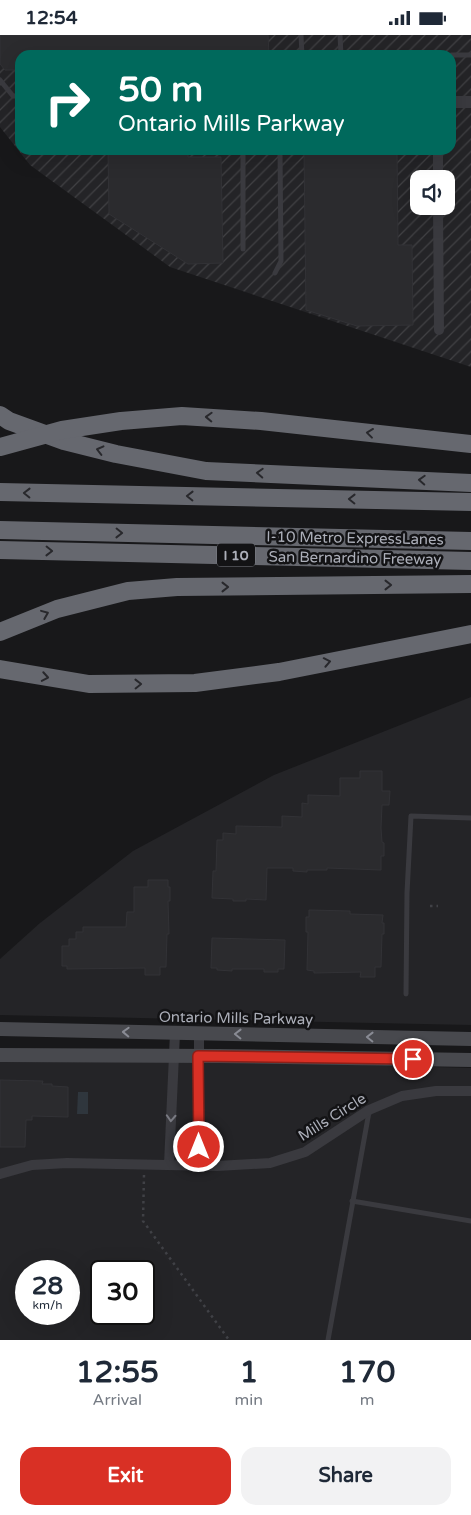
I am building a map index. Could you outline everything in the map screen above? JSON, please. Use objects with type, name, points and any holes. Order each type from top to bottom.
[{"type":"highway","points":[[0,415],[9,421],[64,441],[116,454],[206,471],[471,483]]},
{"type":"highway","points":[[0,447],[62,430],[121,421],[182,417],[261,421],[471,444]]},
{"type":"highway","points":[[0,492],[471,501]]},
{"type":"highway","name":"I-10 Metro ExpressLanes","points":[[0,530],[471,541]]},
{"type":"highway","name":"San Bernardino Freeway","points":[[0,550],[471,561]]},
{"type":"highway","points":[[0,632],[57,609],[128,591],[177,587],[471,584]]},
{"type":"highway","points":[[0,669],[89,684],[195,683],[279,672],[471,634]]},
{"type":"main road","name":"Ontario Mills Parkway","points":[[0,1029],[471,1039]]},
{"type":"main road","points":[[0,1055],[471,1060]]},
{"type":"street","points":[[456,102],[471,102]]},
{"type":"street","points":[[438,155],[438,170]]},
{"type":"street","points":[[438,215],[439,329]]},
{"type":"street","points":[[169,1164],[175,1033]]},
{"type":"street","points":[[199,1033],[199,1165]]},
{"type":"street","name":"Mills Circle","points":[[0,1174],[13,1169],[51,1163],[259,1165],[305,1152],[369,1110],[402,1096],[436,1091],[471,1091]]},
{"type":"lane","points":[[301,35],[302,50]]},
{"type":"lane","points":[[340,35],[341,50]]},
{"type":"lane","points":[[456,55],[471,55]]},
{"type":"lane","points":[[0,80],[13,96],[15,96]]},
{"type":"lane","points":[[243,155],[243,249]]},
{"type":"lane","points":[[275,273],[281,261],[280,155]]},
{"type":"lane","points":[[406,994],[407,893],[411,817],[471,818]]},
{"type":"lane","points":[[330,1340],[352,1201],[369,1110]]},
{"type":"lane","points":[[352,1201],[471,1221]]},
{"type":"path","points":[[430,906],[438,906]]},
{"type":"path","points":[[144,1164],[143,1221],[229,1340]]},
{"type":"shaded area","points":[[0,35],[471,35],[471,367],[170,267],[30,165],[22,155],[456,155],[456,50],[15,50],[15,146],[0,127]]},
{"type":"shaded area","points":[[471,697],[471,1025],[0,1015],[0,959],[40,923],[133,851],[274,775]]},
{"type":"shaded area","points":[[0,1057],[471,1068],[471,1340],[0,1340]]},
{"type":"shaded area","points":[[78,1092],[88,1092],[88,1114],[77,1114]]},
{"type":"building","points":[[0,35],[268,35],[269,50],[15,50],[15,70],[5,70],[0,64]]},
{"type":"building","points":[[108,155],[221,157],[223,263],[188,264],[109,214]]},
{"type":"building","points":[[304,155],[397,155],[398,245],[412,245],[413,325],[357,326],[306,310]]},
{"type":"building","points":[[360,771],[382,771],[382,791],[390,791],[389,805],[382,805],[381,828],[384,856],[381,856],[381,870],[327,868],[327,870],[307,870],[307,872],[293,871],[293,868],[267,868],[266,900],[246,899],[246,901],[233,901],[233,899],[212,898],[213,871],[216,871],[217,840],[223,840],[223,833],[236,834],[236,826],[282,827],[282,816],[302,817],[302,803],[308,804],[308,795],[340,796],[340,778],[360,778]]},
{"type":"building","points":[[148,880],[168,880],[168,887],[170,887],[166,967],[160,967],[160,975],[145,975],[145,968],[67,969],[67,966],[62,966],[62,946],[69,946],[69,939],[76,939],[76,932],[83,932],[83,927],[126,927],[127,912],[134,912],[134,887],[148,887]]},
{"type":"building","points":[[309,910],[350,911],[350,914],[383,915],[384,934],[382,934],[381,967],[375,967],[375,977],[360,977],[361,972],[314,973],[314,971],[307,970],[308,932],[306,932],[306,917],[309,917]]},
{"type":"building","points":[[212,938],[285,940],[284,969],[278,969],[278,972],[264,972],[264,969],[232,969],[232,971],[211,968]]},
{"type":"building","points":[[0,1080],[43,1081],[42,1084],[68,1087],[68,1117],[32,1116],[32,1120],[26,1120],[25,1147],[0,1147]]},
{"type":"route","points":[[199,1147],[198,1056],[413,1059]]}]
